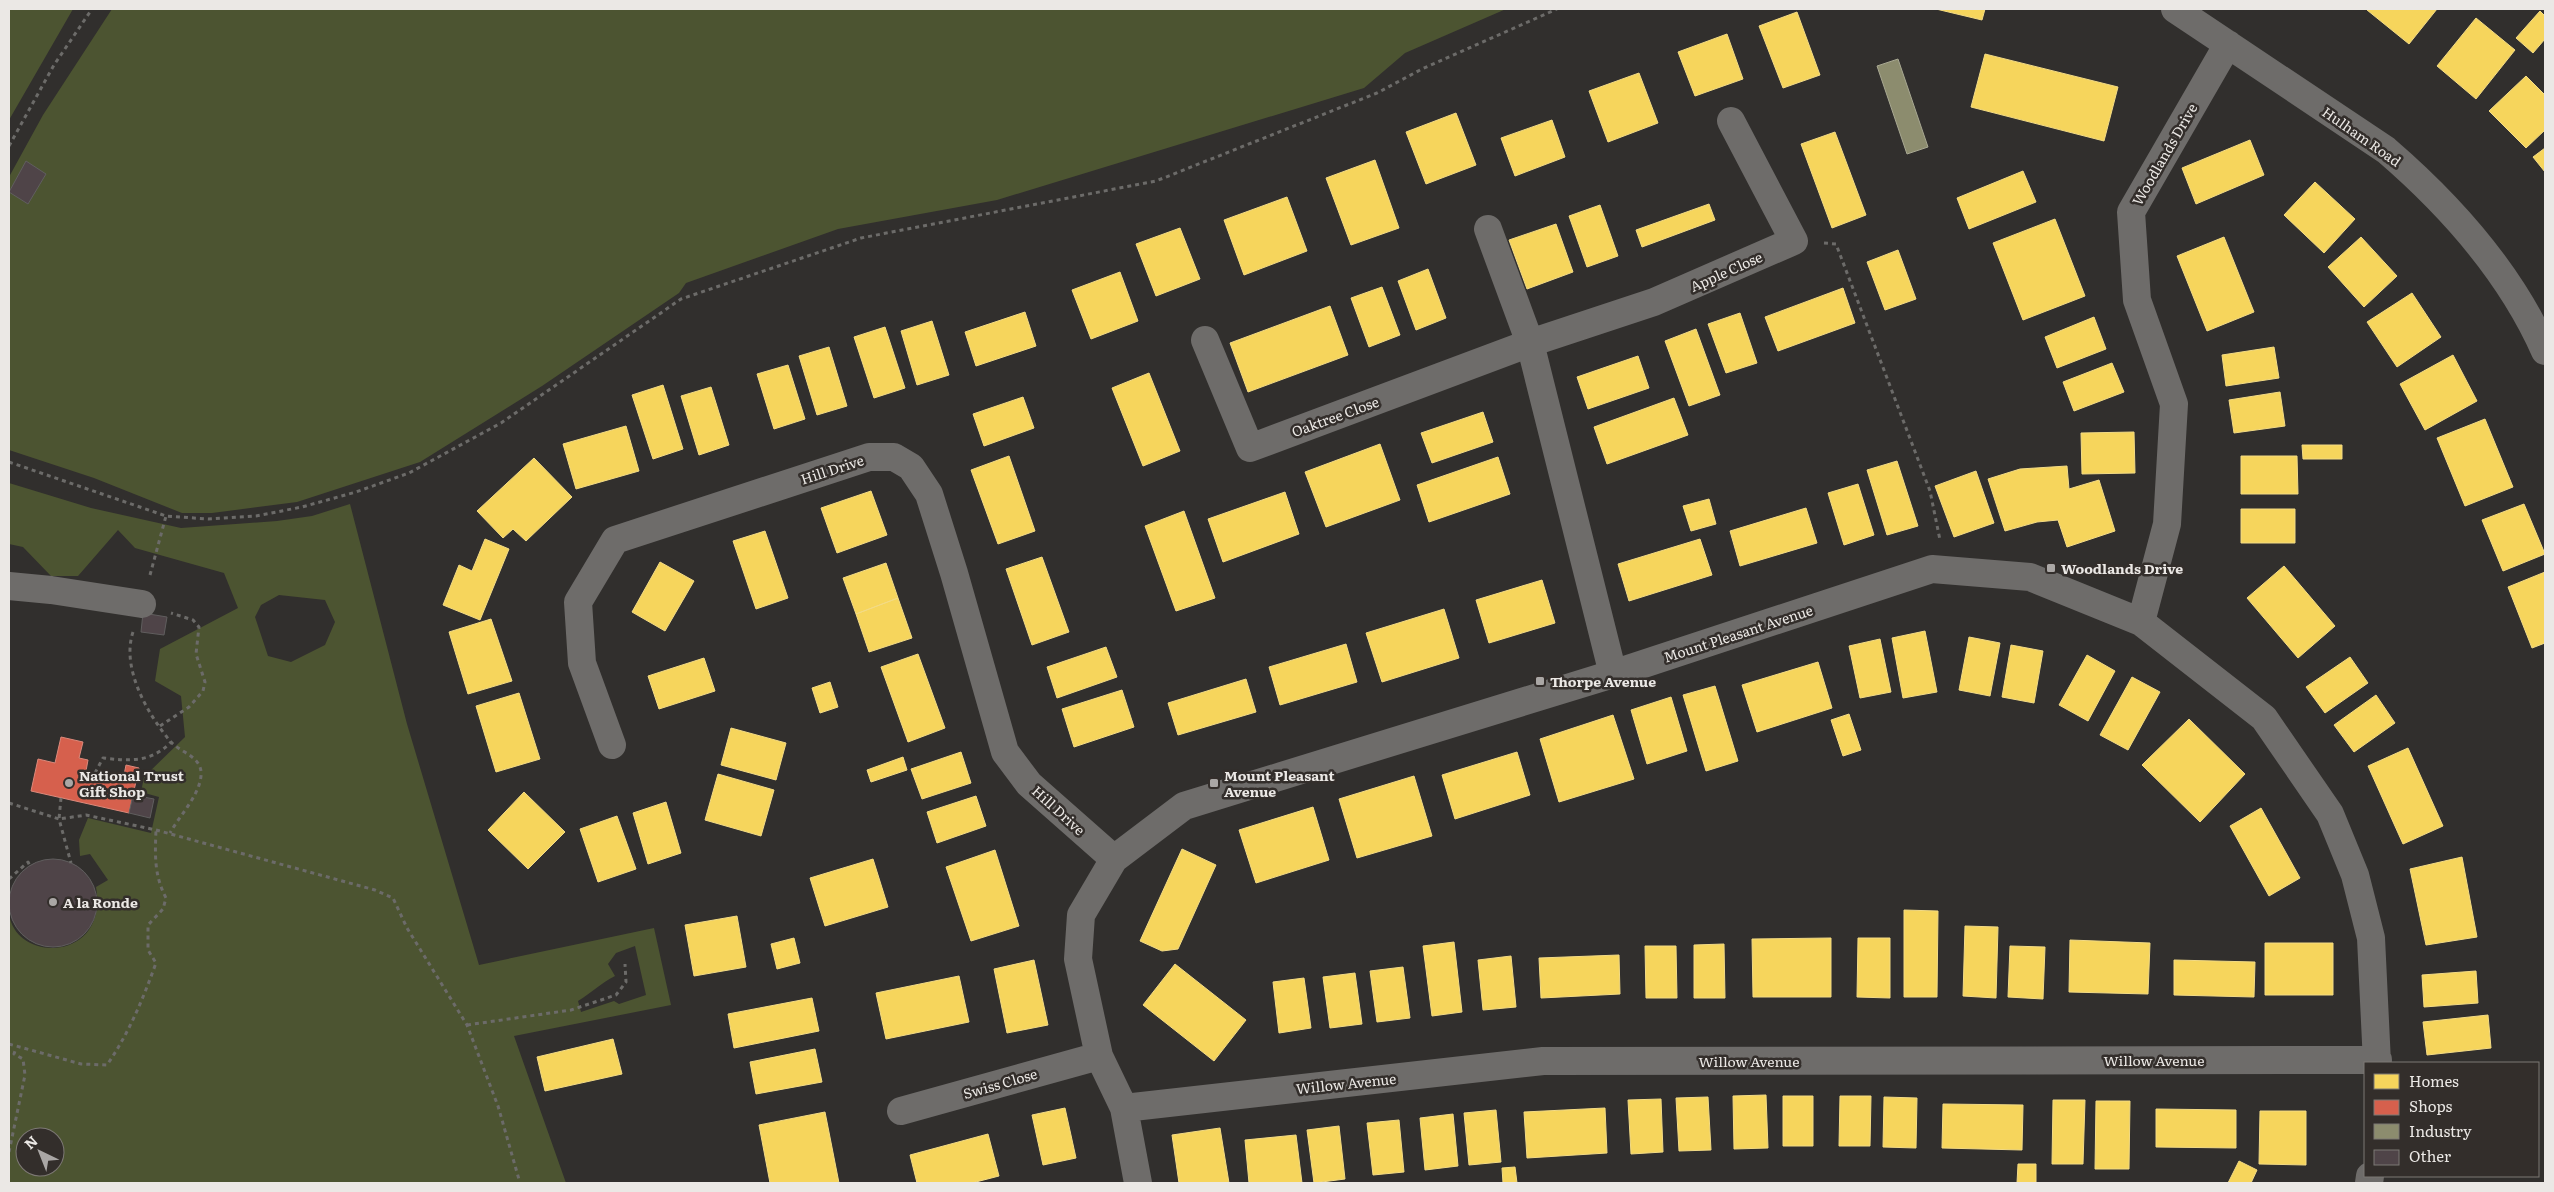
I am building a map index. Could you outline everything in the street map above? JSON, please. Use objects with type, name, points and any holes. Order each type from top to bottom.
[{"type":"street","name":"Hulham Road","points":[[2176,9],[2386,150],[2416,175],[2483,248],[2530,316],[2545,351]]},
{"type":"street","name":"Woodlands Drive","points":[[2141,622],[2167,524],[2174,404],[2137,300],[2131,212],[2228,44]]},
{"type":"street","points":[[1731,121],[1794,241]]},
{"type":"street","points":[[1488,229],[1530,343],[1613,674]]},
{"type":"street","name":"Apple Close","points":[[1530,343],[1654,302],[1794,241]]},
{"type":"street","name":"Oaktree Close","points":[[1205,340],[1250,448],[1530,343]]},
{"type":"street","name":"Hill Drive","points":[[612,745],[582,663],[578,602],[615,540],[869,457],[894,457],[911,466],[929,494],[954,572],[1005,752],[1029,784],[1114,859]]},
{"type":"street","name":"Mount Pleasant Avenue","points":[[1138,1183],[1124,1108],[1099,1056],[1078,958],[1081,915],[1114,859],[1184,806],[1613,674],[1932,569],[2030,577],[2141,622],[2264,718],[2330,814],[2355,875],[2371,938],[2378,1061]]},
{"type":"street","points":[[9,586],[52,590],[141,606]]},
{"type":"street","name":"Swiss Close","points":[[901,1111],[1099,1056]]},
{"type":"street","name":"Willow Avenue","points":[[1124,1108],[1543,1061],[2378,1061]]},
{"type":"path","points":[[9,146],[54,65],[92,9]]},
{"type":"path","points":[[9,462],[166,516],[208,519],[256,516],[311,505],[356,492],[409,473],[501,423],[681,299],[861,238],[1156,181],[1377,93],[1422,69],[1557,9]]},
{"type":"path","points":[[1794,241],[1836,244],[1930,491],[1946,570]]},
{"type":"path","points":[[166,516],[130,640],[130,662],[146,707],[171,742],[197,760],[202,775],[195,794],[170,833]]},
{"type":"path","points":[[141,606],[193,620],[198,628],[196,654],[205,682],[203,691],[189,707],[160,726]]},
{"type":"path","points":[[95,773],[103,758],[133,762],[163,750],[171,742]]},
{"type":"path","points":[[61,798],[59,819],[72,863]]},
{"type":"path","points":[[9,803],[59,819],[86,815],[170,833],[374,890],[393,898],[407,928],[467,1025],[498,1106],[520,1183]]},
{"type":"path","points":[[9,1044],[16,1048],[81,1064],[107,1065],[122,1044],[142,1002],[156,962],[148,950],[148,925],[163,909],[166,898],[158,881],[155,868],[156,830]]},
{"type":"path","points":[[9,879],[28,862],[30,866]]},
{"type":"path","points":[[467,1025],[571,1010],[616,995],[626,982],[625,964]]},
{"type":"path","points":[[9,1152],[25,1075],[23,1059],[14,1054],[16,1048]]},
{"type":"green space","points":[[9,9],[73,9],[9,120]]},
{"type":"green space","points":[[112,9],[1506,9],[1405,53],[1364,88],[997,200],[838,229],[686,283],[679,293],[542,386],[420,462],[297,502],[212,513],[182,513],[94,478],[9,450],[9,177],[43,115]]},
{"type":"green space","points":[[9,483],[91,508],[181,528],[277,521],[312,516],[350,504],[407,724],[479,965],[654,928],[671,1005],[514,1036],[566,1183],[9,1183],[9,914],[15,930],[27,941],[43,947],[60,947],[76,942],[89,930],[96,912],[96,887],[108,880],[90,854],[80,856],[79,840],[88,818],[151,833],[159,797],[141,792],[144,777],[185,737],[181,696],[155,681],[160,649],[238,608],[224,573],[135,548],[118,530],[78,576],[51,576],[23,547],[9,544]],"holes":[[[279,595],[325,600],[335,622],[325,645],[291,662],[268,656],[255,617],[261,605]],[[635,946],[646,995],[619,1004],[614,1001],[581,1012],[578,1001],[615,976],[608,964],[616,953]]]},
{"type":"building: Homes","points":[[1936,9],[1985,9],[1982,20]]},
{"type":"building: Homes","points":[[2368,9],[2437,9],[2409,44]]},
{"type":"building: Homes","points":[[2540,11],[2545,16],[2545,39],[2533,53],[2516,38]]},
{"type":"building: Homes","points":[[1797,12],[1820,75],[1783,88],[1759,26]]},
{"type":"building: Homes","points":[[2476,18],[2515,50],[2476,99],[2437,66]]},
{"type":"building: Homes","points":[[1727,34],[1743,79],[1695,96],[1678,52]]},
{"type":"building: Homes","points":[[1985,54],[2118,87],[2104,141],[1971,107]]},
{"type":"building: Homes","points":[[1639,73],[1658,123],[1608,142],[1589,91]]},
{"type":"building: Homes","points":[[2526,76],[2545,95],[2545,130],[2526,148],[2489,111]]},
{"type":"building: Homes","points":[[1456,113],[1476,165],[1426,184],[1406,132]]},
{"type":"building: Homes","points":[[1552,120],[1565,157],[1515,176],[1501,138]]},
{"type":"building: Homes","points":[[1835,132],[1866,215],[1832,228],[1801,144]]},
{"type":"building: Homes","points":[[2250,140],[2264,175],[2196,204],[2182,168]]},
{"type":"building: Homes","points":[[2545,148],[2545,172],[2533,157]]},
{"type":"building: Homes","points":[[1375,160],[1399,228],[1351,245],[1326,178]]},
{"type":"building: Homes","points":[[2023,171],[2036,202],[1969,229],[1957,198]]},
{"type":"building: Homes","points":[[2315,182],[2355,219],[2324,253],[2284,215]]},
{"type":"building: Homes","points":[[1287,197],[1307,251],[1244,275],[1224,220]]},
{"type":"building: Homes","points":[[1709,204],[1715,220],[1642,247],[1636,230]]},
{"type":"building: Homes","points":[[1600,205],[1618,256],[1587,267],[1569,216]]},
{"type":"building: Homes","points":[[2055,219],[2085,296],[2023,320],[1993,243]]},
{"type":"building: Homes","points":[[1556,224],[1573,272],[1527,289],[1509,240]]},
{"type":"building: Homes","points":[[1180,228],[1200,279],[1156,296],[1136,244]]},
{"type":"building: Homes","points":[[2224,237],[2254,312],[2207,331],[2177,256]]},
{"type":"building: Homes","points":[[2361,237],[2397,276],[2364,307],[2328,267]]},
{"type":"building: Homes","points":[[1898,250],[1916,299],[1885,310],[1867,262]]},
{"type":"building: Homes","points":[[1428,269],[1446,318],[1416,330],[1398,281]]},
{"type":"building: Homes","points":[[1120,272],[1138,321],[1091,339],[1072,290]]},
{"type":"building: Homes","points":[[1382,287],[1400,335],[1369,347],[1351,298]]},
{"type":"building: Homes","points":[[1843,288],[1855,323],[1778,351],[1765,317]]},
{"type":"building: Homes","points":[[2412,293],[2441,337],[2397,367],[2367,322]]},
{"type":"building: Homes","points":[[1330,306],[1348,355],[1248,392],[1230,343]]},
{"type":"building: Homes","points":[[1025,312],[1036,346],[976,366],[965,332]]},
{"type":"building: Homes","points":[[1740,313],[1757,363],[1726,373],[1708,324]]},
{"type":"building: Homes","points":[[2094,317],[2106,349],[2057,368],[2045,337]]},
{"type":"building: Homes","points":[[932,321],[949,375],[917,385],[901,331]]},
{"type":"building: Homes","points":[[885,327],[905,388],[874,398],[854,337]]},
{"type":"building: Homes","points":[[1696,329],[1720,395],[1689,406],[1665,341]]},
{"type":"building: Homes","points":[[829,347],[847,406],[817,415],[799,356]]},
{"type":"building: Homes","points":[[2274,347],[2279,378],[2226,386],[2222,355]]},
{"type":"building: Homes","points":[[2453,355],[2477,401],[2425,430],[2400,384]]},
{"type":"building: Homes","points":[[1638,356],[1649,388],[1588,409],[1577,377]]},
{"type":"building: Homes","points":[[2112,363],[2124,392],[2074,411],[2063,382]]},
{"type":"building: Homes","points":[[788,365],[805,419],[774,429],[757,374]]},
{"type":"building: Homes","points":[[1149,373],[1180,451],[1143,466],[1112,388]]},
{"type":"building: Homes","points":[[663,385],[683,449],[653,459],[632,395]]},
{"type":"building: Homes","points":[[711,387],[729,445],[699,455],[681,396]]},
{"type":"building: Homes","points":[[2280,392],[2285,426],[2234,433],[2229,400]]},
{"type":"building: Homes","points":[[1023,397],[1034,428],[984,446],[973,414]]},
{"type":"building: Homes","points":[[1674,398],[1688,435],[1607,464],[1594,427]]},
{"type":"building: Homes","points":[[1483,412],[1493,442],[1432,463],[1421,433]]},
{"type":"building: Homes","points":[[2485,419],[2513,487],[2465,506],[2437,438]]},
{"type":"building: Homes","points":[[626,426],[639,471],[576,489],[563,444]]},
{"type":"building: Homes","points":[[2134,432],[2135,473],[2082,474],[2081,433]]},
{"type":"building: Homes","points":[[1380,444],[1400,500],[1326,527],[1305,472]]},
{"type":"building: Homes","points":[[2302,445],[2342,445],[2342,459],[2303,459]]},
{"type":"building: Homes","points":[[1009,456],[1035,531],[998,544],[971,470]]},
{"type":"building: Homes","points":[[2241,456],[2297,456],[2298,494],[2241,494]]},
{"type":"building: Homes","points":[[1498,457],[1510,494],[1429,522],[1417,485]]},
{"type":"building: Homes","points":[[534,458],[572,497],[526,541],[513,529],[503,538],[477,511]]},
{"type":"building: Homes","points":[[1897,461],[1918,526],[1887,535],[1867,470]]},
{"type":"building: Homes","points":[[2067,466],[2069,489],[2099,480],[2115,531],[2067,547],[2058,520],[2037,522],[2005,531],[1988,479],[2020,469]]},
{"type":"building: Homes","points":[[1976,471],[1994,523],[1954,537],[1935,486]]},
{"type":"building: Homes","points":[[1858,484],[1874,535],[1844,545],[1828,493]]},
{"type":"building: Homes","points":[[871,491],[887,535],[837,553],[821,508]]},
{"type":"building: Homes","points":[[1285,492],[1299,534],[1223,562],[1208,519]]},
{"type":"building: Homes","points":[[1709,499],[1716,524],[1691,531],[1683,506]]},
{"type":"building: Homes","points":[[2524,504],[2545,554],[2503,571],[2482,520]]},
{"type":"building: Homes","points":[[1806,508],[1817,543],[1740,566],[1730,531]]},
{"type":"building: Homes","points":[[2241,509],[2295,509],[2295,543],[2241,543]]},
{"type":"building: Homes","points":[[1184,511],[1215,598],[1176,611],[1145,526]]},
{"type":"building: Homes","points":[[765,531],[788,598],[756,609],[733,541]]},
{"type":"building: Homes","points":[[485,539],[509,549],[480,620],[443,605],[459,565],[472,571]]},
{"type":"building: Homes","points":[[1700,539],[1712,575],[1629,601],[1618,564]]},
{"type":"building: Homes","points":[[1042,557],[1069,632],[1032,645],[1006,569]]},
{"type":"building: Homes","points":[[660,562],[694,581],[665,631],[632,612]]},
{"type":"building: Homes","points":[[886,563],[898,598],[856,614],[843,578]]},
{"type":"building: Homes","points":[[2284,566],[2335,626],[2298,658],[2247,598]]},
{"type":"building: Homes","points":[[2545,572],[2545,643],[2532,648],[2508,587]]},
{"type":"building: Homes","points":[[1542,580],[1555,623],[1489,643],[1476,600]]},
{"type":"building: Homes","points":[[898,598],[912,638],[869,652],[856,614]]},
{"type":"building: Homes","points":[[1444,609],[1459,658],[1382,682],[1366,633]]},
{"type":"building: Homes","points":[[491,619],[512,681],[468,694],[449,632]]},
{"type":"building: Homes","points":[[1925,631],[1937,692],[1903,698],[1892,638]]},
{"type":"building: Homes","points":[[1969,637],[2000,643],[1990,696],[1959,690]]},
{"type":"building: Homes","points":[[1880,639],[1891,692],[1860,698],[1849,646]]},
{"type":"building: Homes","points":[[1346,644],[1357,682],[1280,705],[1269,667]]},
{"type":"building: Homes","points":[[2011,645],[2043,651],[2034,703],[2002,697]]},
{"type":"building: Homes","points":[[1106,647],[1117,677],[1057,698],[1047,667]]},
{"type":"building: Homes","points":[[918,654],[945,728],[908,742],[881,667]]},
{"type":"building: Homes","points":[[2087,655],[2115,671],[2088,721],[2059,705]]},
{"type":"building: Homes","points":[[2350,657],[2368,683],[2325,713],[2306,687]]},
{"type":"building: Homes","points":[[704,658],[715,691],[659,709],[648,676]]},
{"type":"building: Homes","points":[[1818,662],[1832,708],[1757,732],[1742,685]]},
{"type":"building: Homes","points":[[2132,677],[2160,692],[2128,750],[2100,735]]},
{"type":"building: Homes","points":[[1246,679],[1256,712],[1178,735],[1168,703]]},
{"type":"building: Homes","points":[[830,682],[838,707],[820,713],[812,688]]},
{"type":"building: Homes","points":[[1715,686],[1738,761],[1706,771],[1683,695]]},
{"type":"building: Homes","points":[[1122,690],[1134,727],[1074,747],[1062,709]]},
{"type":"building: Homes","points":[[519,693],[540,759],[496,772],[476,706]]},
{"type":"building: Homes","points":[[2376,695],[2395,723],[2354,752],[2334,725]]},
{"type":"building: Homes","points":[[1671,697],[1687,751],[1647,764],[1631,710]]},
{"type":"building: Homes","points":[[1849,714],[1861,750],[1843,756],[1831,720]]},
{"type":"building: Homes","points":[[1613,715],[1634,779],[1559,802],[1540,739]]},
{"type":"building: Homes","points":[[2189,719],[2245,774],[2200,822],[2142,765]]},
{"type":"building: Homes","points":[[731,728],[786,743],[776,780],[721,765]]},
{"type":"building: Homes","points":[[2408,748],[2443,826],[2403,844],[2368,766]]},
{"type":"building: Homes","points":[[961,752],[971,783],[922,799],[911,769]]},
{"type":"building: Homes","points":[[1517,752],[1530,795],[1455,819],[1442,775]]},
{"type":"building: Homes","points":[[903,757],[907,770],[871,782],[867,770]]},
{"type":"building: Homes","points":[[718,774],[774,790],[761,836],[705,820]]},
{"type":"building: Homes","points":[[1414,776],[1432,836],[1357,858],[1339,799]]},
{"type":"building: Homes","points":[[524,792],[565,832],[528,869],[488,830]]},
{"type":"building: Homes","points":[[976,796],[986,826],[937,843],[927,812]]},
{"type":"building: Homes","points":[[666,802],[681,853],[648,864],[633,813]]},
{"type":"building: Homes","points":[[1313,807],[1329,860],[1256,883],[1239,830]]},
{"type":"building: Homes","points":[[2261,808],[2300,878],[2269,896],[2230,826]]},
{"type":"building: Homes","points":[[617,816],[636,869],[598,882],[580,829]]},
{"type":"building: Homes","points":[[1182,849],[1216,865],[1178,949],[1162,951],[1140,941]]},
{"type":"building: Homes","points":[[995,850],[1019,926],[971,941],[946,867]]},
{"type":"building: Homes","points":[[2462,857],[2477,937],[2426,945],[2410,869]]},
{"type":"building: Homes","points":[[873,859],[888,907],[825,926],[810,878]]},
{"type":"building: Homes","points":[[1904,910],[1938,911],[1937,997],[1904,997]]},
{"type":"building: Homes","points":[[737,916],[746,967],[694,976],[685,925]]},
{"type":"building: Homes","points":[[1965,926],[1998,927],[1996,998],[1963,996]]},
{"type":"building: Homes","points":[[794,938],[800,963],[777,969],[771,944]]},
{"type":"building: Homes","points":[[1831,938],[1831,997],[1753,997],[1752,939]]},
{"type":"building: Homes","points":[[1858,938],[1890,938],[1890,998],[1857,997]]},
{"type":"building: Homes","points":[[2070,940],[2150,943],[2148,994],[2069,992]]},
{"type":"building: Homes","points":[[1454,942],[1462,1012],[1432,1016],[1423,946]]},
{"type":"building: Homes","points":[[2265,943],[2333,943],[2333,995],[2265,995]]},
{"type":"building: Homes","points":[[1724,944],[1725,998],[1694,998],[1694,945]]},
{"type":"building: Homes","points":[[1645,946],[1676,946],[1677,998],[1646,998]]},
{"type":"building: Homes","points":[[2010,946],[2045,947],[2043,999],[2008,997]]},
{"type":"building: Homes","points":[[1619,955],[1620,994],[1541,998],[1539,958]]},
{"type":"building: Homes","points":[[1511,956],[1516,1007],[1483,1010],[1478,960]]},
{"type":"building: Homes","points":[[1034,960],[1048,1025],[1007,1033],[994,969]]},
{"type":"building: Homes","points":[[2174,960],[2255,962],[2254,997],[2174,995]]},
{"type":"building: Homes","points":[[1175,964],[1246,1020],[1214,1061],[1143,1005]]},
{"type":"building: Homes","points":[[1403,967],[1410,1018],[1377,1022],[1370,971]]},
{"type":"building: Homes","points":[[2476,971],[2478,1003],[2424,1007],[2422,975]]},
{"type":"building: Homes","points":[[1355,973],[1362,1024],[1330,1028],[1323,977]]},
{"type":"building: Homes","points":[[959,976],[969,1022],[886,1039],[876,993]]},
{"type":"building: Homes","points":[[1304,978],[1311,1028],[1279,1033],[1273,982]]},
{"type":"building: Homes","points":[[812,998],[819,1031],[734,1048],[728,1014]]},
{"type":"building: Homes","points":[[2488,1015],[2491,1048],[2427,1055],[2423,1022]]},
{"type":"building: Homes","points":[[613,1039],[622,1074],[545,1091],[537,1057]]},
{"type":"building: Homes","points":[[815,1049],[822,1082],[756,1094],[750,1062]]},
{"type":"building: Homes","points":[[1766,1095],[1768,1148],[1734,1149],[1733,1096]]},
{"type":"building: Homes","points":[[1783,1096],[1813,1096],[1813,1146],[1783,1146]]},
{"type":"building: Homes","points":[[1840,1096],[1871,1096],[1870,1146],[1839,1146]]},
{"type":"building: Homes","points":[[1708,1097],[1711,1150],[1679,1151],[1676,1098]]},
{"type":"building: Homes","points":[[1884,1097],[1917,1098],[1916,1148],[1883,1147]]},
{"type":"building: Homes","points":[[1661,1099],[1663,1152],[1631,1154],[1628,1100]]},
{"type":"building: Homes","points":[[2053,1100],[2085,1100],[2083,1164],[2052,1164]]},
{"type":"building: Homes","points":[[2096,1101],[2130,1101],[2129,1169],[2095,1169]]},
{"type":"building: Homes","points":[[1943,1104],[2023,1105],[2022,1150],[1942,1148]]},
{"type":"building: Homes","points":[[1065,1108],[1076,1158],[1043,1165],[1032,1115]]},
{"type":"building: Homes","points":[[1605,1108],[1607,1153],[1527,1158],[1524,1112]]},
{"type":"building: Homes","points":[[2156,1109],[2236,1110],[2236,1148],[2156,1147]]},
{"type":"building: Homes","points":[[1496,1110],[1501,1162],[1469,1165],[1464,1113]]},
{"type":"building: Homes","points":[[2260,1111],[2306,1111],[2306,1165],[2259,1164]]},
{"type":"building: Homes","points":[[825,1112],[839,1183],[770,1183],[759,1125]]},
{"type":"building: Homes","points":[[1453,1114],[1458,1166],[1425,1170],[1420,1118]]},
{"type":"building: Homes","points":[[1399,1120],[1404,1172],[1373,1175],[1367,1123]]},
{"type":"building: Homes","points":[[1339,1126],[1345,1179],[1314,1183],[1307,1130]]},
{"type":"building: Homes","points":[[1220,1128],[1229,1183],[1179,1183],[1172,1135]]},
{"type":"building: Homes","points":[[988,1134],[999,1176],[972,1183],[917,1183],[910,1155]]},
{"type":"building: Homes","points":[[1296,1135],[1302,1183],[1249,1183],[1245,1140]]},
{"type":"building: Homes","points":[[2239,1161],[2257,1170],[2251,1183],[2228,1183]]},
{"type":"building: Homes","points":[[2018,1164],[2036,1164],[2036,1183],[2017,1183]]},
{"type":"building: Homes","points":[[1515,1167],[1517,1183],[1503,1183],[1502,1168]]},
{"type":"building: Shops","points":[[61,737],[83,742],[79,758],[88,760],[86,771],[123,780],[126,765],[139,768],[129,813],[31,791],[38,759],[55,763]]},
{"type":"building: Industry","points":[[1898,59],[1928,147],[1907,154],[1877,66]]},
{"type":"building: Other","points":[[26,161],[46,174],[28,204],[9,192]]},
{"type":"building: Other","points":[[143,613],[167,617],[164,635],[141,632]]},
{"type":"building: Other","points":[[133,795],[154,799],[150,818],[129,813]]},
{"type":"building: Other","name":"A la Ronde","points":[[53,859],[70,863],[84,872],[93,886],[97,903],[93,920],[84,934],[70,943],[53,947],[36,943],[22,934],[13,920],[9,903],[13,886],[22,872],[36,863]]},
{"type":"place","name":"Woodlands Drive","points":[[2051,568]]},
{"type":"place","name":"Thorpe Avenue","points":[[1540,681]]},
{"type":"place","name":"National Trust Gift Shop","points":[[69,783]]},
{"type":"place","name":"Mount Pleasant Avenue","points":[[1214,783]]},
{"type":"place","name":"A la Ronde","points":[[53,902]]}]
